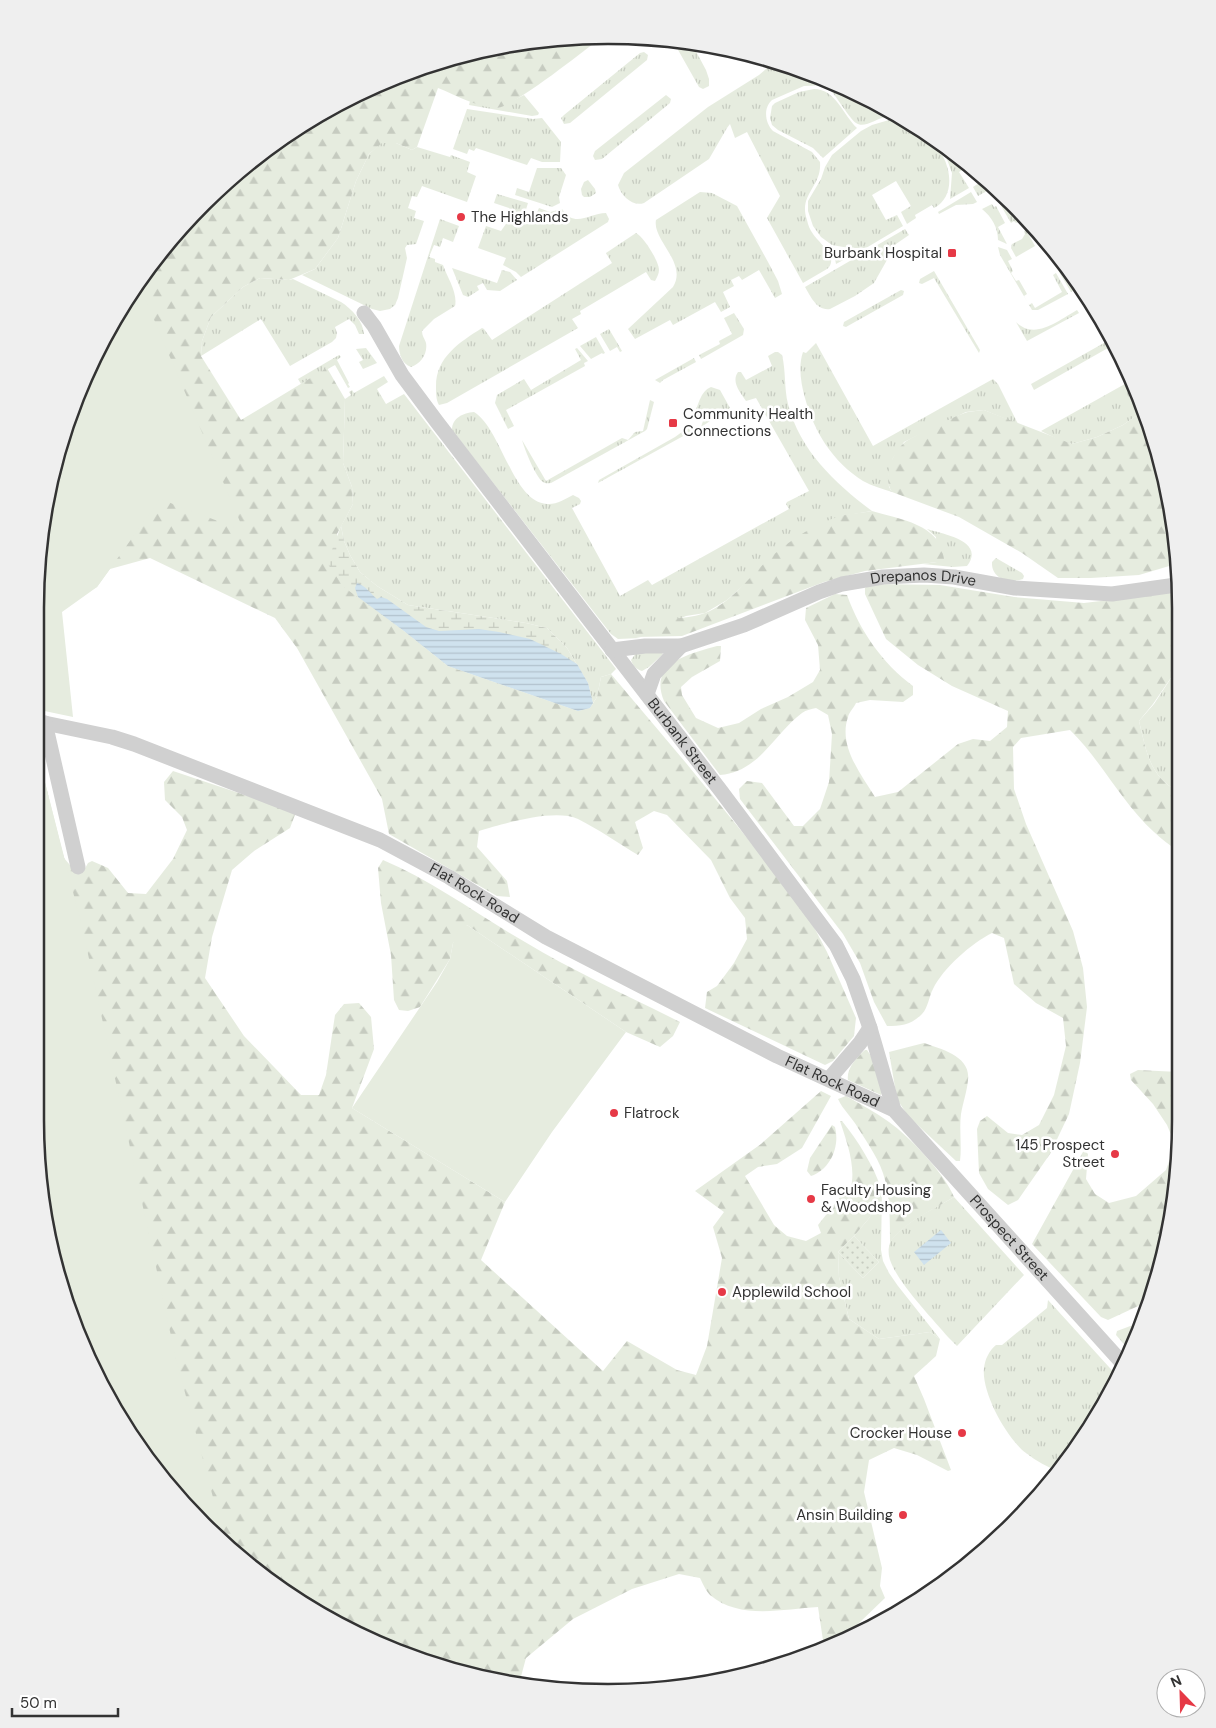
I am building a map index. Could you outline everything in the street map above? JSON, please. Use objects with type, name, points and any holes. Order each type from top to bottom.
[{"type":"street","name":"Burbank Street","points":[[364,313],[374,326],[402,375],[477,476],[647,694],[831,938],[846,963],[870,1028],[894,1110]]},
{"type":"street","name":"Drepanos Drive","points":[[612,650],[645,646],[681,646],[744,625],[834,587],[876,578],[917,575],[954,577],[1015,588],[1112,594],[1171,585]]},
{"type":"street","name":"Drepanos Drive","points":[[647,694],[654,674],[681,646]]},
{"type":"street","name":"Flat Rock Road","points":[[44,723],[112,737],[134,744],[380,840],[449,877],[546,937],[729,1032],[894,1110]]},
{"type":"street","points":[[44,737],[78,866]]},
{"type":"street","points":[[829,1079],[870,1028]]},
{"type":"street","name":"Prospect Street","points":[[894,1110],[1119,1359]]},
{"type":"green space","points":[[593,44],[532,89],[505,106],[496,108],[481,105],[438,88],[417,147],[412,150],[396,143],[382,143],[369,154],[356,181],[338,238],[315,269],[289,280],[260,278],[243,287],[211,317],[202,341],[201,356],[241,420],[327,368],[345,399],[343,463],[352,487],[353,504],[337,534],[345,587],[448,666],[578,711],[590,708],[597,697],[601,677],[611,674],[804,908],[827,952],[856,1018],[854,1036],[833,1061],[825,1065],[705,1008],[707,992],[717,986],[734,963],[747,939],[745,918],[730,898],[711,860],[667,815],[654,811],[635,822],[643,848],[638,855],[586,823],[568,816],[556,815],[528,818],[479,831],[477,847],[507,881],[510,897],[497,896],[389,834],[382,799],[297,648],[275,618],[150,558],[110,569],[97,587],[44,614],[45,571],[49,534],[63,462],[87,392],[119,326],[160,265],[184,236],[209,209],[265,160],[326,119],[358,102],[392,87],[462,63],[534,49]]},
{"type":"green space","points":[[677,48],[696,51],[709,79],[709,86],[703,89],[699,87]]},
{"type":"green space","points":[[644,52],[648,55],[647,60],[570,123],[564,124],[561,118],[564,115],[640,53]]},
{"type":"green space","points":[[768,67],[820,85],[804,86],[772,100],[766,111],[768,124],[773,131],[812,152],[820,162],[818,178],[808,197],[805,211],[811,231],[830,255],[831,260],[827,269],[803,283],[767,218],[780,196],[747,132],[735,138],[730,124],[709,159],[644,203],[640,204],[628,200],[618,185],[624,173],[708,107],[759,75]]},
{"type":"green space","points":[[814,89],[822,90],[834,98],[857,128],[823,158],[813,148],[778,130],[772,125],[770,118],[772,106],[775,103],[799,92]]},
{"type":"green space","points":[[830,90],[887,117],[859,125],[850,117]]},
{"type":"green space","points":[[524,95],[539,113],[538,115],[532,116],[469,105],[470,101],[498,108]]},
{"type":"green space","points":[[666,95],[671,99],[670,103],[602,159],[595,160],[593,156],[595,151]]},
{"type":"green space","points":[[467,109],[533,119],[542,118],[561,142],[560,162],[542,162],[531,158],[527,165],[476,148],[474,151],[469,149],[467,154],[453,149]]},
{"type":"green space","points":[[892,121],[941,153],[948,170],[949,188],[941,203],[934,208],[932,205],[915,215],[916,218],[907,224],[901,212],[911,206],[896,181],[872,195],[886,220],[897,215],[903,226],[866,248],[832,245],[821,237],[813,226],[808,211],[808,201],[832,155],[861,131],[872,125]]},
{"type":"green space","points":[[381,143],[396,143],[412,150],[417,147],[450,157],[451,155],[470,162],[467,172],[476,176],[467,202],[422,186],[417,197],[412,196],[408,208],[416,211],[414,218],[424,221],[416,244],[407,245],[405,248],[407,258],[395,305],[390,309],[380,311],[372,309],[302,275],[315,269],[338,238],[356,181],[369,154]]},
{"type":"green space","points":[[946,156],[963,170],[959,172],[969,188],[950,199],[952,173]]},
{"type":"green space","points":[[537,168],[561,168],[566,175],[559,197],[560,203],[552,207],[515,195],[517,188],[529,192]]},
{"type":"green space","points":[[588,180],[596,193],[590,197],[584,197],[581,189],[584,182]]},
{"type":"green space","points":[[979,183],[987,191],[978,196],[973,187]]},
{"type":"green space","points":[[700,192],[712,193],[737,206],[778,281],[782,294],[775,298],[759,270],[742,280],[739,276],[731,280],[734,286],[723,292],[730,307],[721,312],[715,302],[673,325],[670,320],[635,339],[628,329],[673,287],[676,278],[676,269],[659,236],[656,220]]},
{"type":"green space","points":[[971,192],[977,202],[956,205],[939,214],[938,212]]},
{"type":"green space","points":[[497,194],[528,203],[524,216],[534,219],[539,208],[550,212],[562,209],[567,215],[577,219],[606,213],[609,219],[608,222],[521,277],[503,265],[506,258],[478,248],[486,226],[501,231],[508,221],[509,208],[494,203]]},
{"type":"green space","points":[[992,204],[994,207],[996,206],[1005,223],[998,227],[1007,244],[998,240],[994,223],[982,209]]},
{"type":"green space","points":[[1000,204],[1021,225],[1014,221],[1011,223]]},
{"type":"green space","points":[[440,219],[459,226],[453,242],[443,238],[440,247],[434,245],[429,257],[443,265],[454,290],[456,301],[455,306],[434,319],[422,331],[426,343],[425,355],[411,367],[405,364],[399,346]]},
{"type":"green space","points":[[905,229],[909,235],[896,244],[874,283],[855,296],[830,309],[821,308],[812,299],[805,287]]},
{"type":"green space","points":[[1026,230],[1035,246],[1016,257],[1011,248],[1012,244],[1022,239]]},
{"type":"green space","points":[[636,233],[654,255],[659,271],[655,281],[651,280],[646,272],[580,311],[581,314],[572,319],[578,328],[447,403],[439,405],[436,394],[437,376],[440,367],[451,351],[482,328],[492,340],[612,263],[606,253]]},
{"type":"green space","points":[[998,247],[1007,250],[1012,259],[1008,261],[1013,271],[1011,273],[1016,281],[1019,280],[1027,294],[1024,296],[1027,302],[1000,255]]},
{"type":"green space","points":[[833,249],[854,251],[856,253],[836,264]]},
{"type":"green space","points":[[1053,262],[1074,290],[1071,292]]},
{"type":"green space","points":[[452,268],[497,283],[502,270],[510,272],[517,280],[500,291],[487,290],[483,283],[477,286],[479,290],[468,297],[463,295]]},
{"type":"green space","points":[[934,271],[980,350],[979,353],[934,278],[922,284],[919,283],[920,279]]},
{"type":"green space","points":[[1056,273],[1068,294],[1038,310],[1032,310],[1029,305],[1032,303],[1035,308],[1062,292],[1053,275]]},
{"type":"green space","points":[[260,278],[293,279],[341,302],[349,308],[362,324],[364,334],[359,334],[355,325],[349,319],[335,327],[336,338],[332,342],[290,366],[261,319],[201,356],[202,341],[211,317],[243,287]]},
{"type":"green space","points":[[901,290],[904,291],[903,295],[846,327],[843,326],[844,322]]},
{"type":"green space","points":[[142,291],[244,531],[160,499],[97,587],[62,612],[73,717],[44,711],[45,571],[49,534],[63,462],[87,392],[119,326]]},
{"type":"green space","points":[[1077,310],[1079,313],[1027,341],[1016,322],[1031,330],[1039,329],[1055,323]]},
{"type":"green space","points":[[734,313],[744,329],[743,335],[701,359],[699,355],[720,344],[719,341],[732,334],[724,318]]},
{"type":"green space","points":[[609,329],[622,351],[620,352],[617,347],[610,351],[600,334]]},
{"type":"green space","points":[[596,337],[605,353],[591,359],[580,346]]},
{"type":"green space","points":[[1106,342],[1109,348],[1034,390],[1031,384]]},
{"type":"green space","points":[[816,343],[873,446],[993,379],[998,384],[1018,424],[984,410],[966,412],[904,442],[893,458],[888,476],[889,487],[892,492],[870,484],[852,473],[834,455],[819,434],[809,411],[802,387],[801,363],[803,352],[806,353]]},
{"type":"green space","points":[[366,348],[377,363],[363,369],[359,362],[363,360],[356,349]]},
{"type":"green space","points":[[577,348],[588,361],[584,363],[585,366],[506,410],[514,426],[508,429],[495,403],[497,395],[524,379],[531,390],[581,360],[575,349]]},
{"type":"green space","points":[[775,352],[782,355],[788,404],[801,437],[832,477],[872,511],[842,516],[745,584],[727,600],[705,613],[686,616],[636,637],[641,638],[618,639],[611,634],[452,430],[456,419],[474,412],[492,433],[516,479],[535,500],[554,504],[573,495],[579,498],[580,504],[572,508],[620,596],[648,580],[652,585],[789,509],[786,504],[787,502],[809,491],[756,398],[746,401],[739,391],[735,379],[738,372],[741,372],[746,380],[772,366],[768,356]]},
{"type":"green space","points":[[339,355],[341,357],[337,360],[350,387],[348,388],[335,365],[301,384],[298,379]]},
{"type":"green space","points":[[694,358],[696,362],[660,383],[655,380]]},
{"type":"green space","points":[[384,376],[388,382],[377,389],[386,404],[404,394],[616,669],[611,674],[601,677],[597,697],[593,703],[588,683],[567,648],[547,628],[526,623],[408,605],[377,586],[360,572],[344,541],[341,526],[353,504],[352,487],[343,463],[345,399],[351,395],[349,392],[352,390],[354,393]]},
{"type":"green space","points":[[1125,384],[1137,415],[1123,425],[1097,437],[1072,444],[1041,431]]},
{"type":"green space","points":[[711,387],[720,390],[730,408],[701,427],[703,421],[701,416],[693,417],[704,392]]},
{"type":"green space","points":[[650,400],[654,402],[645,431],[551,483],[543,482],[540,479],[522,440],[546,481],[622,438],[628,440],[635,432],[643,431]]},
{"type":"green space","points":[[984,410],[1072,444],[1097,437],[1123,425],[1137,415],[1153,462],[1161,498],[1170,566],[1139,575],[1058,578],[1022,553],[959,517],[892,492],[889,486],[888,473],[892,459],[900,447],[908,440],[925,431],[968,412]]},
{"type":"green space","points":[[690,423],[696,429],[598,483],[599,480],[675,437],[686,429]]},
{"type":"green space","points":[[872,511],[906,520],[927,531],[941,547],[944,559],[937,562],[865,571],[824,582],[682,636],[636,637],[636,632],[645,626],[662,620],[696,616],[715,608],[733,595],[772,556],[813,527],[841,516]]},
{"type":"green space","points":[[341,526],[344,541],[360,572],[377,586],[408,605],[526,623],[547,628],[567,648],[588,683],[593,703],[590,708],[578,711],[448,666],[345,588],[327,563]]},
{"type":"green space","points":[[927,529],[952,536],[967,545],[971,550],[971,557],[967,566],[953,567],[923,564],[937,562],[936,537]]},
{"type":"green space","points":[[996,558],[1022,573],[1023,579],[1012,581],[1002,579],[994,573],[992,562]]},
{"type":"green space","points":[[870,584],[940,585],[1014,597],[1084,603],[1172,593],[1172,676],[1139,721],[1150,761],[1161,778],[1172,787],[1172,846],[1131,808],[1092,754],[1070,730],[1021,738],[1013,747],[1014,789],[1026,824],[1073,931],[1083,968],[1087,1007],[1080,1063],[1069,1114],[1050,1154],[1018,1200],[1008,1205],[988,1189],[979,1173],[977,1129],[980,1121],[987,1116],[1008,1133],[1022,1135],[1039,1125],[1054,1095],[1066,1046],[1063,1018],[1036,1003],[1014,984],[1004,938],[992,933],[967,950],[944,973],[933,989],[924,1011],[918,1018],[906,1024],[887,1026],[874,1002],[860,963],[843,934],[740,799],[739,789],[747,781],[762,783],[794,826],[803,826],[820,809],[829,782],[832,734],[828,715],[816,708],[804,712],[756,760],[734,772],[720,775],[664,701],[661,688],[662,678],[666,669],[684,657],[717,646],[721,646],[720,661],[692,677],[681,687],[682,695],[696,718],[718,728],[739,723],[761,709],[788,697],[813,682],[820,670],[818,645],[805,620],[806,608],[835,594],[847,595],[865,634],[891,667],[913,686],[913,695],[903,702],[870,700],[856,703],[849,715],[846,728],[848,749],[875,797],[898,792],[958,744],[973,739],[990,741],[1007,727],[1008,711],[952,686],[918,665],[886,639],[865,594],[865,588]]},
{"type":"green space","points":[[636,653],[663,654],[642,671],[635,667],[631,660]]},
{"type":"green space","points":[[1172,677],[1172,787],[1161,778],[1150,761],[1139,721],[1154,704]]},
{"type":"green space","points":[[173,771],[296,812],[290,828],[254,851],[232,870],[212,937],[205,978],[244,1036],[301,1095],[319,1095],[326,1075],[335,1015],[344,1004],[359,1003],[371,1017],[374,1049],[352,1108],[505,1202],[481,1260],[603,1371],[627,1341],[677,1370],[696,1375],[707,1346],[722,1258],[713,1227],[724,1212],[695,1191],[761,1144],[821,1091],[831,1096],[802,1148],[777,1164],[758,1167],[745,1176],[774,1225],[787,1236],[806,1241],[821,1233],[818,1225],[841,1196],[850,1191],[852,1165],[840,1121],[842,1121],[854,1137],[870,1163],[882,1191],[879,1190],[866,1205],[871,1216],[838,1252],[839,1277],[849,1319],[879,1339],[930,1332],[940,1339],[936,1356],[914,1376],[951,1470],[948,1471],[917,1455],[894,1448],[869,1460],[864,1492],[882,1568],[880,1586],[885,1598],[857,1626],[823,1641],[818,1607],[776,1611],[734,1608],[710,1595],[700,1578],[679,1574],[632,1589],[573,1619],[526,1658],[521,1677],[462,1665],[392,1641],[326,1609],[265,1568],[209,1519],[160,1463],[119,1402],[102,1370],[74,1301],[63,1266],[49,1194],[44,1120],[44,779],[64,858],[75,871],[83,872],[88,863],[92,861],[108,868],[128,893],[146,894],[173,859],[187,830],[182,817],[165,800],[164,782]]},
{"type":"green space","points":[[44,778],[83,931],[176,1359],[222,1531],[184,1492],[160,1463],[119,1402],[87,1336],[63,1266],[49,1194],[45,1157]]},
{"type":"green space","points":[[383,860],[438,888],[507,932],[563,964],[680,1022],[673,1036],[660,1047],[626,1032],[467,925],[453,943],[450,959],[420,1007],[408,1011],[399,1010],[394,1000],[391,955],[381,903],[378,868]]},
{"type":"green space","points":[[467,925],[626,1032],[552,1132],[505,1202],[352,1108],[437,982],[450,959],[453,943],[459,929]]},
{"type":"green space","points":[[924,1043],[946,1051],[960,1059],[968,1072],[960,1120],[960,1161],[956,1161],[908,1116],[897,1099],[889,1052]]},
{"type":"green space","points":[[865,1050],[871,1056],[883,1091],[881,1095],[848,1080],[850,1068]]},
{"type":"green space","points":[[1138,1070],[1172,1072],[1172,1136],[1167,1125],[1153,1104],[1131,1080],[1130,1074]]},
{"type":"green space","points":[[846,1096],[884,1118],[906,1136],[935,1167],[954,1197],[902,1229],[890,1243],[889,1204],[883,1173],[870,1147],[838,1099]]},
{"type":"green space","points":[[832,1125],[835,1127],[836,1134],[835,1149],[824,1168],[811,1176],[807,1171],[810,1158]]},
{"type":"green space","points":[[1084,1150],[1088,1154],[1086,1179],[1095,1194],[1109,1203],[1136,1196],[1166,1170],[1171,1155],[1161,1230],[1153,1266],[1141,1305],[1108,1320],[1101,1317],[1032,1244]]},
{"type":"green space","points":[[879,1189],[882,1191],[881,1250],[883,1261],[898,1286],[940,1339],[930,1332],[879,1339],[849,1319],[839,1277],[838,1252],[863,1278],[879,1262],[854,1236],[871,1216],[866,1205]]},
{"type":"green space","points":[[954,1197],[1024,1275],[957,1346],[905,1286],[892,1265],[889,1256],[890,1244],[899,1232],[922,1215]]},
{"type":"green space","points":[[854,1236],[879,1262],[863,1278],[838,1252]]},
{"type":"green space","points":[[1048,1300],[1113,1372],[1097,1402],[1051,1468],[1030,1456],[1011,1437],[991,1402],[984,1378],[985,1361],[991,1350],[996,1345],[1002,1345],[1047,1308]]},
{"type":"green space","points":[[1133,1325],[1125,1345],[1116,1335],[1117,1331]]},
{"type":"water","points":[[357,583],[377,599],[381,597],[387,599],[426,627],[439,631],[479,629],[499,632],[530,639],[561,654],[577,664],[588,683],[593,703],[590,708],[578,711],[448,666],[358,597],[355,588]]},
{"type":"water","points":[[941,1230],[951,1243],[924,1265],[914,1252]]},
{"type":"place","name":"The Highlands","points":[[461,217]]},
{"type":"place","name":"Burbank Hospital","points":[[952,253]]},
{"type":"place","name":"Community Health Connections","points":[[673,423]]},
{"type":"place","name":"Flatrock","points":[[614,1113]]},
{"type":"place","name":"145 Prospect Street","points":[[1115,1154]]},
{"type":"place","name":"Faculty Housing & Woodshop","points":[[811,1199]]},
{"type":"place","name":"Applewild School","points":[[722,1292]]},
{"type":"place","name":"Crocker House","points":[[962,1433]]},
{"type":"place","name":"Ansin Building","points":[[903,1515]]}]
